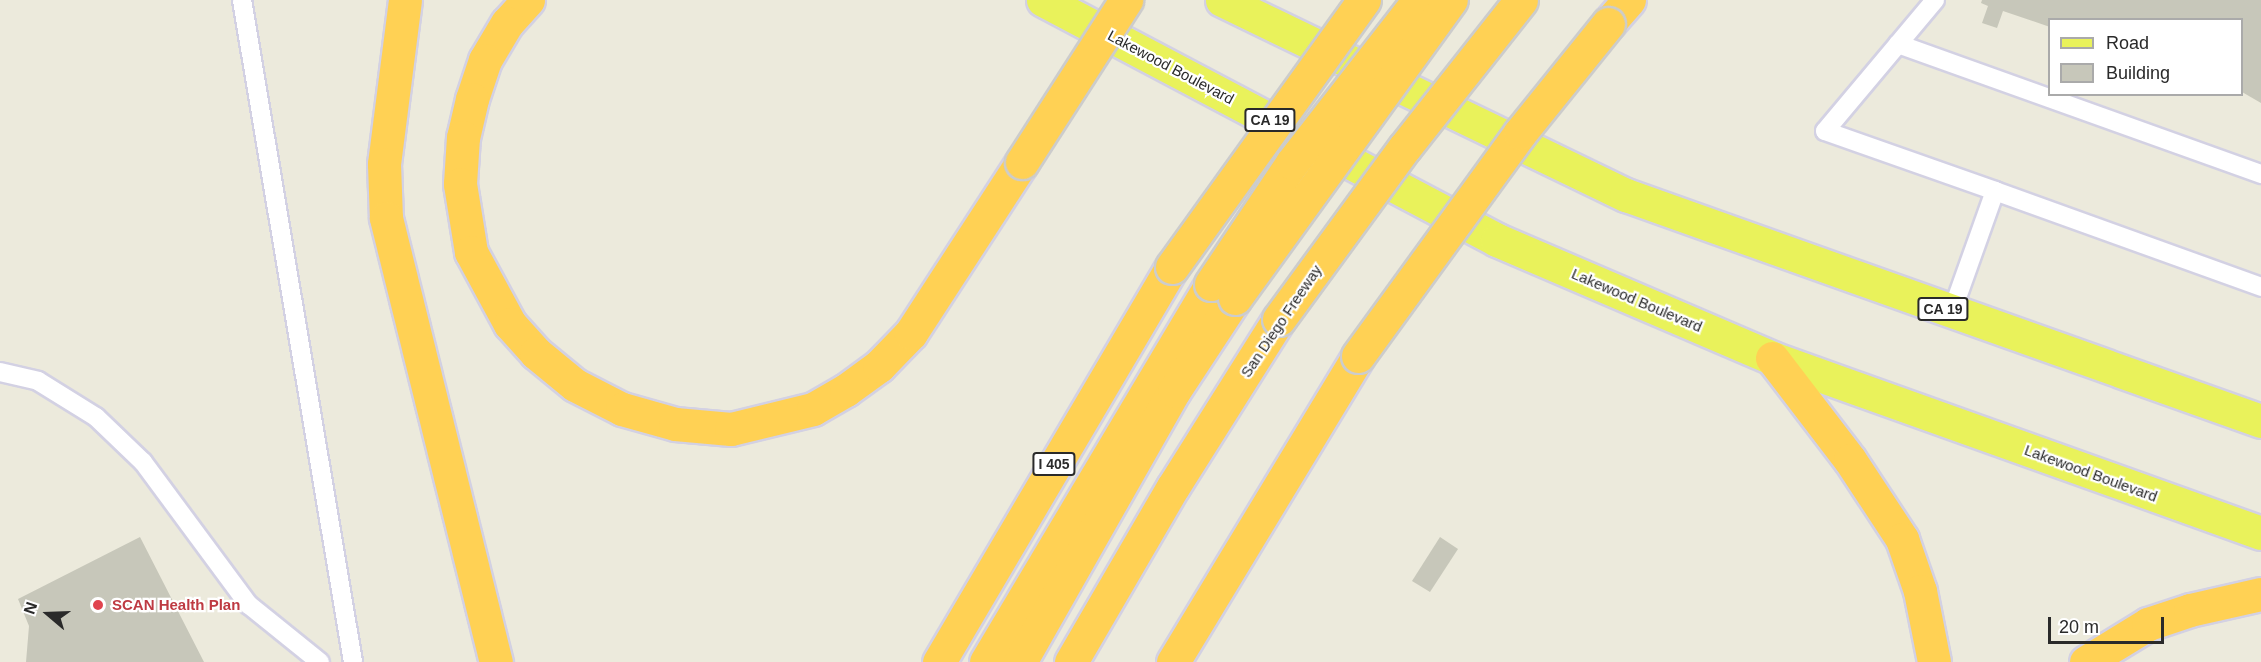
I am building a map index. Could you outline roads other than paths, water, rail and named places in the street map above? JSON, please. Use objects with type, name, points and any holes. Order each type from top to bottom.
[{"type":"highway","points":[[405,0],[384,164],[386,218],[496,662]]},
{"type":"highway","points":[[528,0],[507,23],[485,60],[471,99],[463,137],[460,184],[471,252],[510,324],[536,353],[575,385],[622,408],[675,424],[731,429],[813,409],[846,390],[879,366],[911,333],[1126,0]]},
{"type":"highway","name":"I 405","points":[[939,662],[1172,267],[1364,0]]},
{"type":"highway","points":[[1020,662],[1174,391],[1223,291],[1292,164],[1419,0]]},
{"type":"highway","points":[[986,662],[1223,291],[1451,0]]},
{"type":"highway","name":"San Diego Freeway","points":[[1071,662],[1173,487],[1279,319],[1405,147],[1521,0]]},
{"type":"highway","points":[[1173,662],[1358,356],[1520,133],[1618,12]]},
{"type":"highway","points":[[1772,358],[1850,460],[1902,539],[1920,591],[1934,662]]},
{"type":"highway","points":[[2086,662],[2148,624],[2190,610],[2261,594]]},
{"type":"main road","name":"Lakewood Boulevard","points":[[1043,0],[1497,240],[1772,358],[2261,533]]},
{"type":"main road","name":"CA 19","points":[[1222,0],[1626,195],[2261,421]]},
{"type":"lane","points":[[242,0],[353,662]]},
{"type":"lane","points":[[1935,0],[1825,131],[2261,287]]},
{"type":"lane","points":[[1898,44],[2261,174]]},
{"type":"lane","points":[[1952,312],[1995,191]]},
{"type":"lane","points":[[0,372],[39,381],[96,417],[143,462],[249,605],[320,662]]},
{"type":"place","name":"SCAN Health Plan","points":[[98,605]]}]
